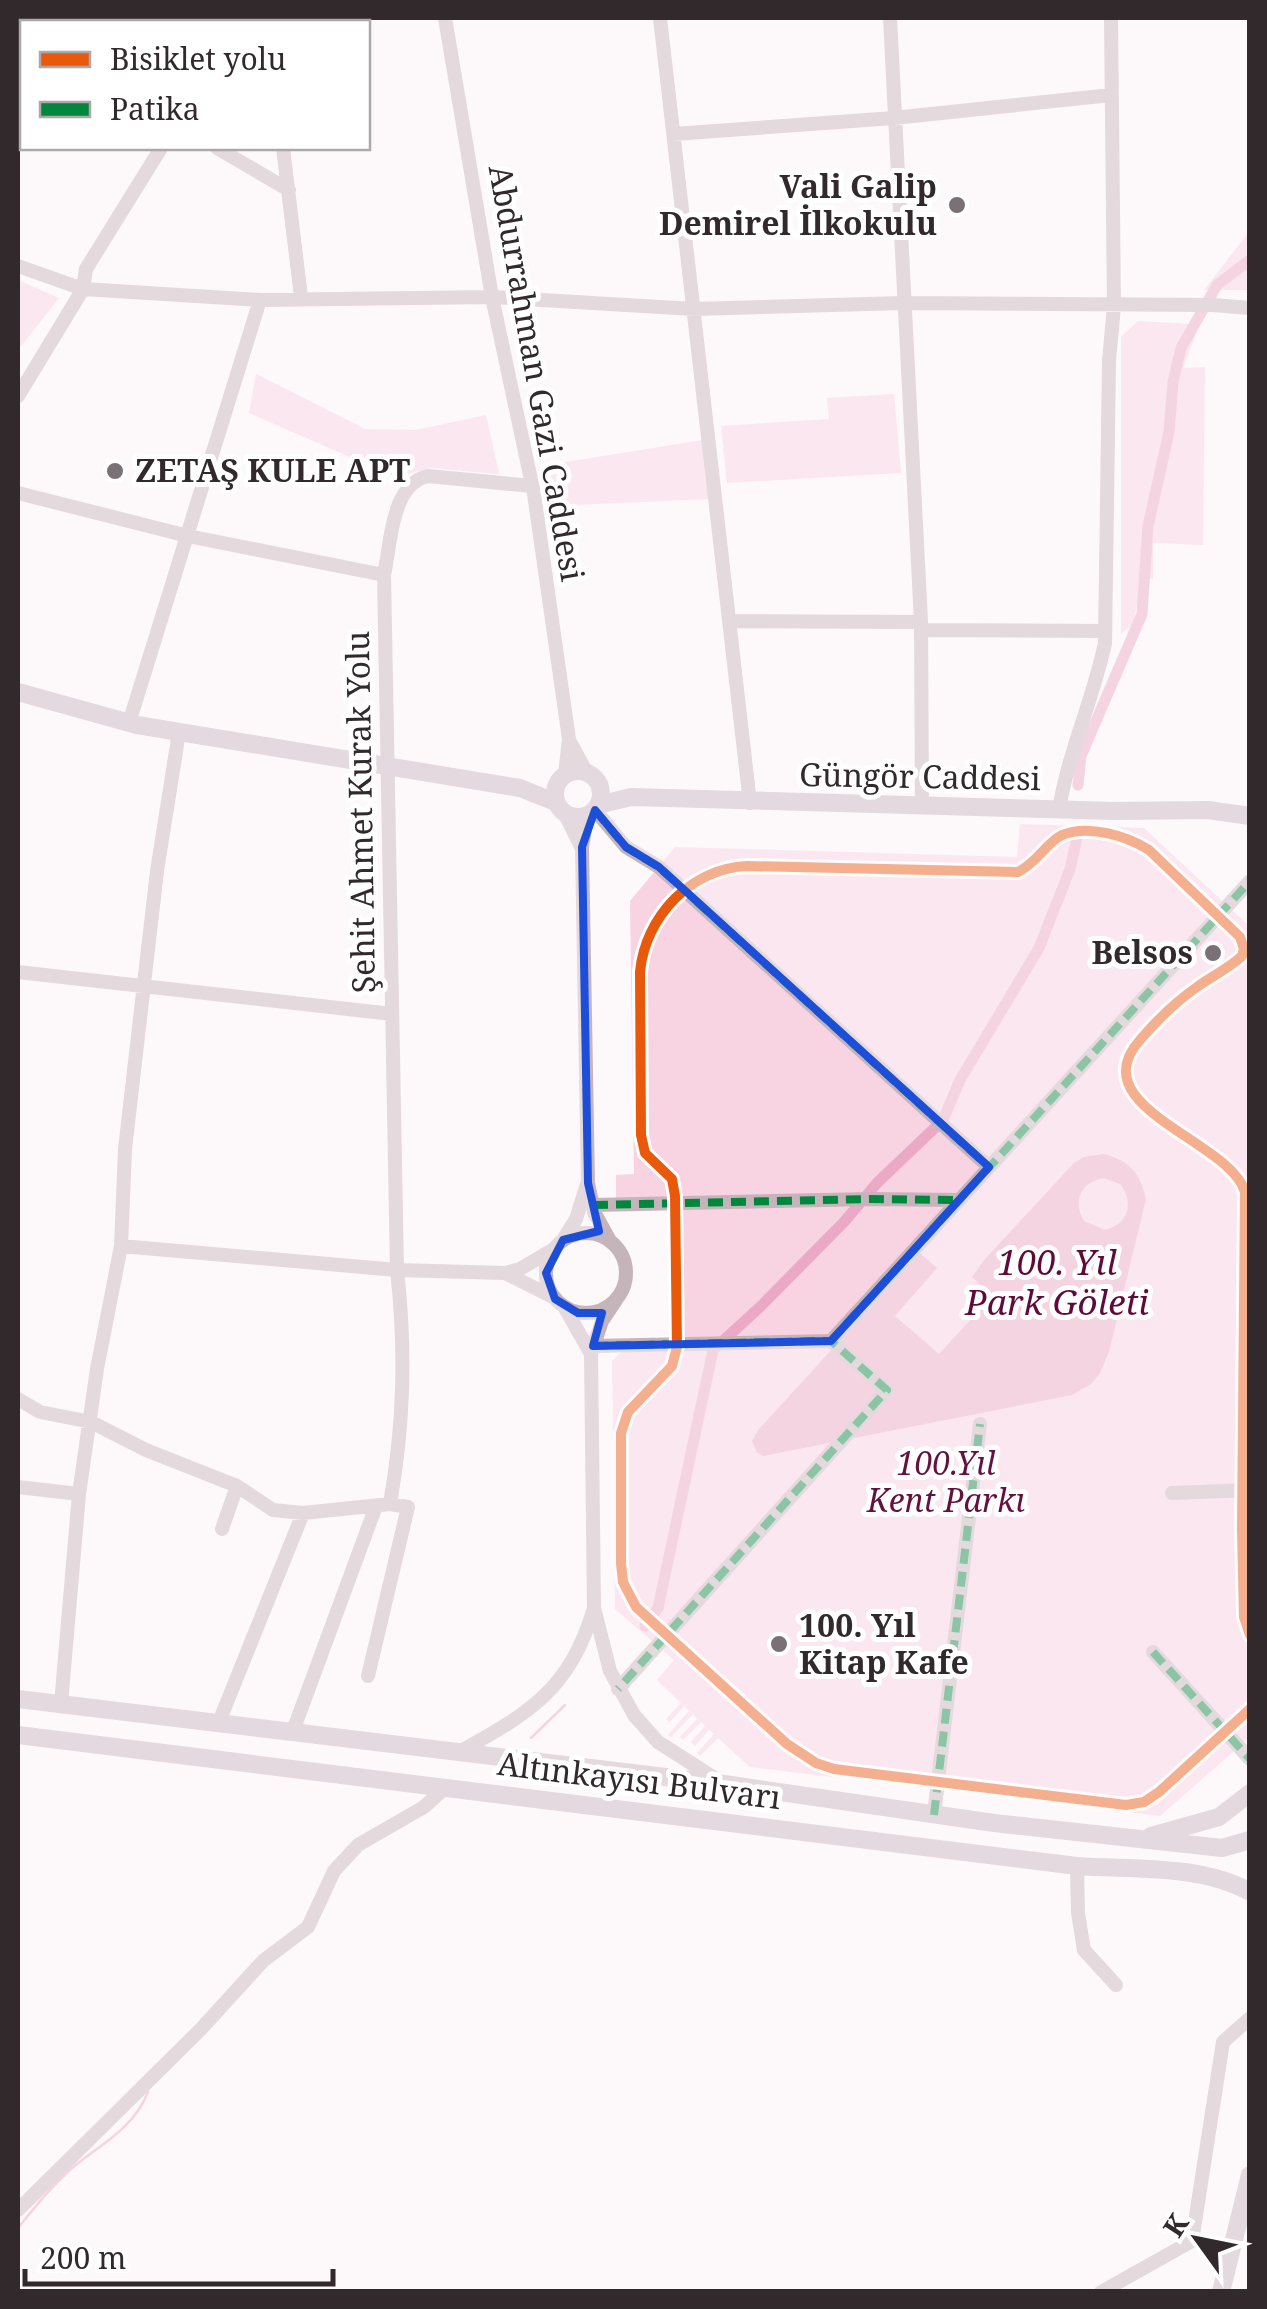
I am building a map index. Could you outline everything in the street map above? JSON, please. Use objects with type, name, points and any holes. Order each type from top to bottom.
[{"type":"main road","points":[[18,692],[129,723],[520,788],[572,817],[594,810],[601,790],[593,778],[579,771],[520,788]]},
{"type":"main road","points":[[560,808],[554,794],[562,777]]},
{"type":"main road","name":"Güngör Caddesi","points":[[593,778],[631,798]]},
{"type":"main road","name":"Güngör Caddesi","points":[[594,810],[631,798],[1059,810],[1208,810]]},
{"type":"main road","points":[[1208,810],[1250,802]]},
{"type":"main road","points":[[1208,810],[1250,816]]},
{"type":"main road","name":"Altınkayısı Bulvarı","points":[[18,1699],[724,1784],[1137,1839],[1222,1848],[1250,1840]]},
{"type":"main road","name":"Altınkayısı Bulvarı","points":[[18,1735],[1077,1866],[1194,1874],[1231,1881],[1250,1892]]},
{"type":"main road","points":[[1137,1839],[1219,1817],[1250,1794]]},
{"type":"main road","points":[[1221,2292],[1250,2176]]},
{"type":"street","name":"Abdurrahman Gazi Caddesi","points":[[445,18],[492,297],[532,486],[569,739],[562,777]]},
{"type":"street","points":[[660,18],[750,803]]},
{"type":"street","points":[[890,18],[921,626],[922,806]]},
{"type":"street","points":[[1059,810],[1095,688],[1104,631],[1109,360],[1114,306],[1111,18]]},
{"type":"street","points":[[674,134],[894,118],[1111,96]]},
{"type":"street","points":[[19,392],[84,289],[86,269],[160,150]]},
{"type":"street","points":[[220,150],[289,190]]},
{"type":"street","points":[[282,150],[301,296]]},
{"type":"street","points":[[18,266],[84,289],[260,300],[301,296],[492,297],[694,309],[902,303],[1250,308]]},
{"type":"street","points":[[129,723],[260,300]]},
{"type":"street","name":"Şehit Ahmet Kurak Yolu","points":[[383,1505],[402,1422],[404,1370],[397,1270],[384,575],[399,505],[415,479],[428,476],[532,486]]},
{"type":"street","points":[[18,493],[188,536],[384,575]]},
{"type":"street","points":[[731,621],[1104,631]]},
{"type":"street","points":[[62,1704],[79,1494],[121,1246],[125,1149],[157,871],[180,732]]},
{"type":"street","name":"Abdurrahman Gazi Caddesi","points":[[569,739],[593,778]]},
{"type":"street","points":[[560,808],[582,847]]},
{"type":"street","points":[[594,810],[582,847],[588,1183],[599,1224],[625,1262],[626,1274],[592,1350],[594,1608],[610,1670],[634,1715],[658,1742],[724,1784]]},
{"type":"street","points":[[594,810],[626,847],[659,867],[989,1167]]},
{"type":"street","points":[[831,1341],[1250,881]]},
{"type":"street","points":[[18,972],[392,1014]]},
{"type":"street","points":[[588,1183],[576,1219],[558,1245],[546,1273],[560,1304],[592,1350]]},
{"type":"street","points":[[593,1206],[959,1200]]},
{"type":"street","points":[[121,1246],[397,1270],[505,1273],[587,1233],[610,1241]]},
{"type":"street","points":[[505,1273],[578,1313],[592,1313],[616,1300]]},
{"type":"street","points":[[592,1350],[831,1341],[886,1390],[618,1689]]},
{"type":"street","points":[[18,1399],[40,1412],[91,1422],[146,1450],[237,1486],[273,1510],[303,1513],[383,1505],[408,1507],[368,1676]]},
{"type":"street","points":[[934,1814],[980,1424]]},
{"type":"street","points":[[222,1529],[237,1486]]},
{"type":"street","points":[[18,1487],[79,1494]]},
{"type":"street","points":[[1172,1492],[1250,1490]]},
{"type":"street","points":[[293,1731],[383,1505]]},
{"type":"street","points":[[219,1722],[303,1513]]},
{"type":"street","points":[[459,1752],[506,1727],[548,1694],[579,1652],[594,1608]]},
{"type":"street","points":[[1152,1652],[1250,1759]]},
{"type":"street","points":[[18,2210],[187,2043],[262,1961],[308,1926],[334,1871],[358,1845],[424,1807],[446,1787]]},
{"type":"street","points":[[1077,1866],[1084,1950],[1116,1986]]},
{"type":"street","points":[[1101,2292],[1192,2242],[1223,2042],[1250,2018]]},
{"type":"highlighted area","points":[[595,810],[626,847],[659,867],[989,1167],[831,1341],[593,1346],[602,1313],[578,1313],[555,1299],[546,1273],[563,1240],[599,1231],[588,1183],[582,847]]},
{"type":"green space","points":[[1249,232],[1249,290],[1204,290]]},
{"type":"green space","points":[[18,280],[59,298],[18,350]]},
{"type":"green space","points":[[1138,321],[1191,324],[1197,331],[1183,368],[1205,367],[1203,545],[1153,543],[1153,579],[1142,580],[1133,624],[1121,634],[1121,337]]},
{"type":"green space","points":[[256,374],[365,429],[416,430],[486,415],[499,474],[430,468],[396,477],[249,413]]},
{"type":"green space","points":[[894,394],[901,473],[727,483],[721,426],[829,419],[827,398]]},
{"type":"green space","points":[[703,440],[710,499],[551,506],[547,465]]},
{"type":"green space","name":"100.Yıl Kent Parkı","points":[[1020,824],[1144,828],[1249,926],[1249,1738],[1160,1816],[750,1767],[718,1738],[700,1756],[697,1753],[714,1734],[709,1730],[695,1746],[691,1742],[705,1726],[701,1722],[683,1740],[680,1737],[697,1719],[693,1714],[671,1737],[668,1735],[689,1711],[684,1706],[670,1722],[666,1719],[681,1703],[657,1680],[674,1660],[615,1609],[612,1361],[625,1349],[673,1348],[670,1199],[616,1199],[616,1175],[634,1174],[630,901],[675,847],[1017,857]]},
{"type":"water","name":"100. Yıl Park Göleti","points":[[1104,1154],[1127,1164],[1141,1182],[1146,1199],[1109,1352],[1091,1384],[1072,1395],[763,1456],[757,1452],[752,1441],[758,1430],[920,1253],[937,1268],[895,1316],[939,1354],[992,1296],[972,1277],[984,1260],[1084,1157]],"holes":[[[1104,1178],[1120,1184],[1128,1205],[1124,1218],[1105,1230],[1084,1221],[1079,1206],[1084,1188]]]},
{"type":"waterway","points":[[1078,785],[1081,756],[1142,614],[1148,526],[1169,432],[1173,382],[1181,348],[1217,285],[1250,260]]},
{"type":"waterway","points":[[645,1626],[658,1608],[713,1350],[943,1120],[960,1080],[1039,948],[1070,869],[1077,838]]},
{"type":"waterway","points":[[531,1738],[565,1705]]},
{"type":"waterway","points":[[18,2228],[64,2176],[134,2117],[148,2092]]},
{"type":"marked path","points":[[595,810],[626,847],[659,867],[989,1167]]},
{"type":"marked path","points":[[831,1341],[1250,881]]},
{"type":"marked path","points":[[593,1205],[959,1200]]},
{"type":"marked path","points":[[593,1346],[831,1341],[887,1390],[618,1689]]},
{"type":"marked path","points":[[934,1815],[980,1424]]},
{"type":"marked path","points":[[1153,1652],[1250,1759]]},
{"type":"cycle path","points":[[1250,1635],[1244,1617],[1242,1530],[1245,1192],[1234,1173],[1143,1104],[1129,1085],[1127,1064],[1140,1040],[1167,1011],[1242,956],[1240,937],[1149,850],[1119,836],[1095,831],[1062,835],[1018,872],[747,866],[707,876],[690,886],[661,915],[651,933],[640,972],[641,1135],[645,1153],[672,1179],[675,1196],[677,1347],[672,1366],[628,1412],[621,1433],[621,1563],[623,1582],[636,1607],[787,1744],[816,1763],[834,1769],[1126,1805],[1144,1802],[1159,1792],[1250,1709]]},
{"type":"place","name":"Vali Galip Demirel İlkokulu","points":[[957,205]]},
{"type":"place","name":"ZETAŞ KULE APT","points":[[115,471]]},
{"type":"place","name":"Belsos","points":[[1213,953]]},
{"type":"place","name":"100. Yıl Kitap Kafe","points":[[779,1644]]}]
